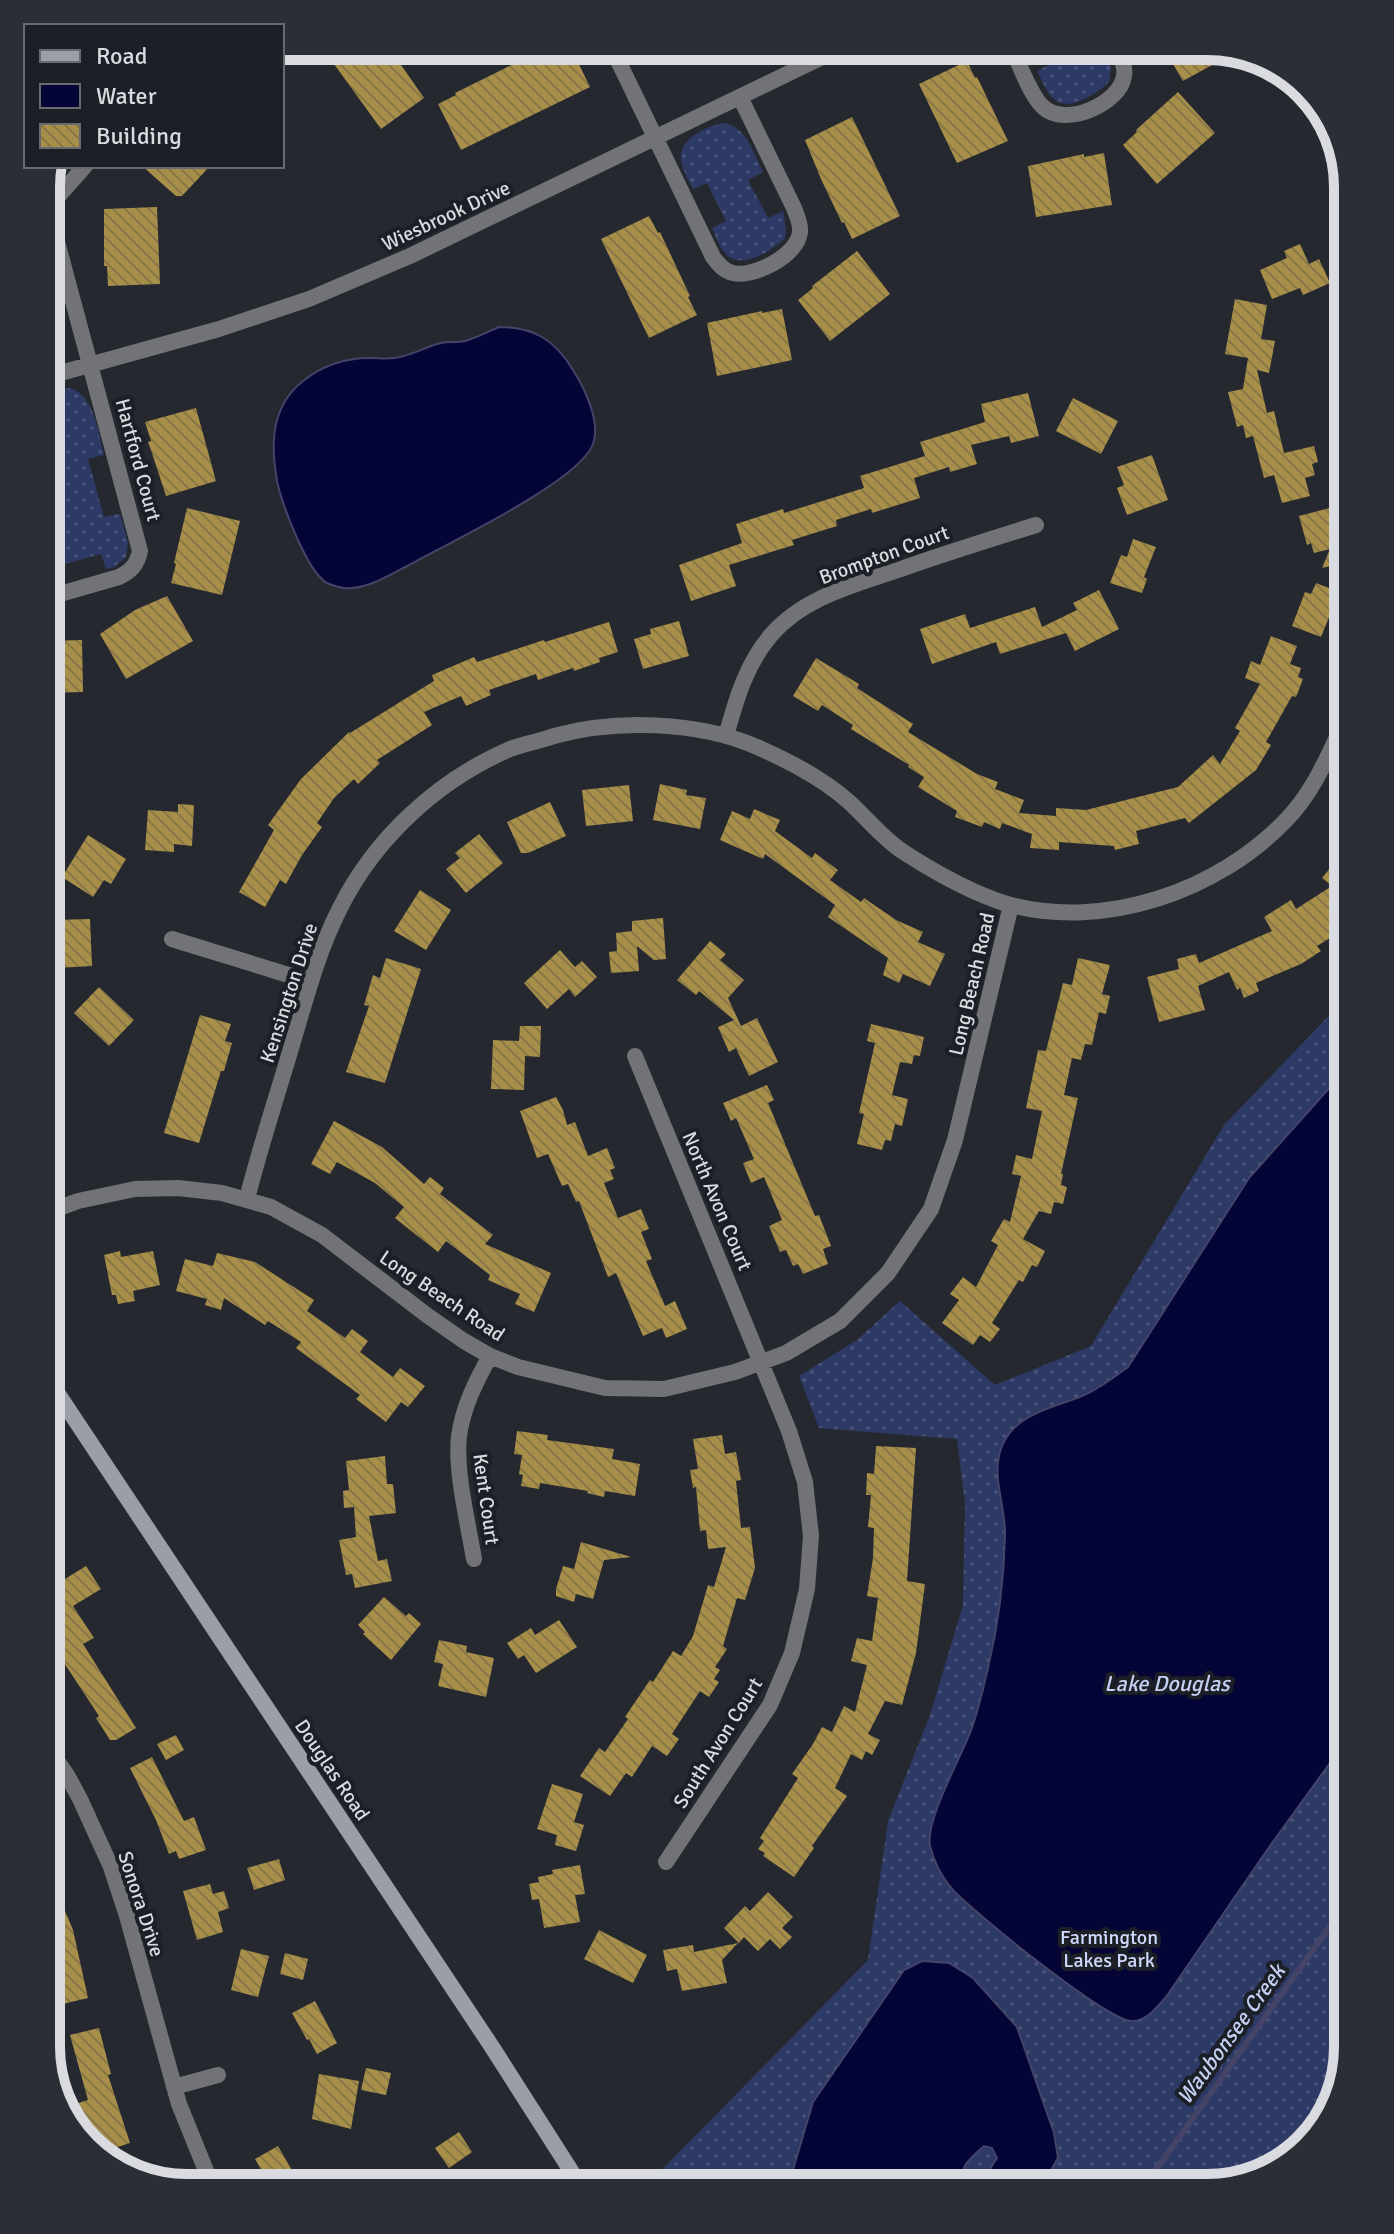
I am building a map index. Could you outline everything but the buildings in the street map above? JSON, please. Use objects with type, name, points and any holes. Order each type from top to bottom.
[{"type":"street","points":[[618,60],[713,257],[721,267],[732,273],[744,274],[786,255],[796,246],[800,234],[799,221],[740,97]]},
{"type":"street","name":"Wiesbrook Drive","points":[[60,373],[219,329],[309,299],[410,256],[816,60]]},
{"type":"street","points":[[1018,60],[1042,107],[1055,115],[1069,117],[1098,105],[1121,87],[1124,75],[1122,60]]},
{"type":"street","points":[[60,191],[83,168]]},
{"type":"street","name":"Hartford Court","points":[[60,253],[140,551],[138,562],[130,572],[60,594]]},
{"type":"street","name":"Brompton Court","points":[[726,736],[745,674],[769,637],[804,606],[837,590],[1036,525]]},
{"type":"street","name":"Kensington Drive","points":[[247,1199],[311,982],[341,906],[380,845],[441,787],[511,749],[579,729],[640,725],[726,736],[753,745],[802,769],[845,798],[900,851],[987,897],[1034,909],[1091,913],[1143,903],[1197,884],[1245,856],[1288,818],[1321,773],[1334,745]]},
{"type":"street","name":"Long Beach Road","points":[[60,1208],[135,1189],[178,1188],[247,1199],[271,1207],[322,1235],[428,1316],[490,1356],[518,1367],[605,1388],[664,1389],[735,1372],[786,1353],[840,1321],[888,1273],[931,1209],[955,1140],[1011,905]]},
{"type":"street","points":[[172,939],[311,982]]},
{"type":"street","name":"North Avon Court","points":[[635,1056],[762,1362]]},
{"type":"street","name":"Kent Court","points":[[474,1559],[460,1470],[459,1438],[465,1407],[490,1356]]},
{"type":"street","name":"South Avon Court","points":[[666,1862],[770,1705],[792,1653],[807,1589],[811,1536],[805,1482],[762,1362]]},
{"type":"street","name":"Douglas Road","points":[[60,1397],[573,2174]]},
{"type":"street","name":"Sonora Drive","points":[[60,1765],[80,1799],[111,1867],[174,2087],[208,2174]]},
{"type":"street","points":[[174,2087],[218,2075]]},
{"type":"green space","points":[[1049,60],[1091,60],[1092,63],[1108,60],[1111,68],[1109,82],[1091,96],[1068,104],[1061,103],[1047,90],[1037,71],[1051,64]]},
{"type":"green space","points":[[724,123],[732,125],[744,135],[763,172],[748,180],[768,218],[783,211],[785,238],[773,248],[750,259],[728,256],[718,243],[712,228],[726,221],[707,183],[693,189],[681,162],[682,151],[690,139],[703,130]]},
{"type":"green space","points":[[70,388],[78,392],[90,407],[97,426],[104,455],[88,459],[104,517],[120,514],[128,543],[126,557],[114,567],[106,569],[101,554],[60,565],[60,390]]},
{"type":"green space","name":"Farmington Lakes Park","points":[[1334,1011],[1334,2047],[1332,2071],[1321,2103],[1302,2131],[1277,2153],[1231,2172],[658,2174],[868,1960],[888,1821],[930,1715],[963,1605],[965,1503],[957,1439],[819,1428],[799,1376],[857,1340],[900,1301],[995,1385],[1091,1346],[1224,1125]]},
{"type":"water","points":[[499,327],[523,330],[542,337],[566,360],[582,386],[595,426],[593,444],[583,459],[538,494],[391,574],[356,588],[327,583],[311,566],[304,552],[277,481],[275,430],[286,399],[318,371],[343,361],[401,357],[441,343],[469,340]]},
{"type":"water","name":"Lake Douglas","points":[[1334,1083],[1334,1757],[1166,1997],[1147,2016],[1132,2021],[1096,2004],[1040,1964],[965,1901],[938,1869],[930,1846],[930,1835],[938,1806],[970,1733],[995,1636],[1005,1536],[998,1479],[1002,1446],[1016,1426],[1026,1419],[1088,1393],[1128,1367],[1249,1178]]},
{"type":"water","points":[[922,1961],[949,1963],[973,1978],[1017,2027],[1054,2133],[1058,2158],[1049,2174],[989,2174],[997,2158],[992,2148],[984,2146],[973,2155],[962,2174],[792,2174],[813,2102],[904,1970]]},
{"type":"waterway","name":"Waubonsee Creek","points":[[1153,2174],[1334,1921]]}]
